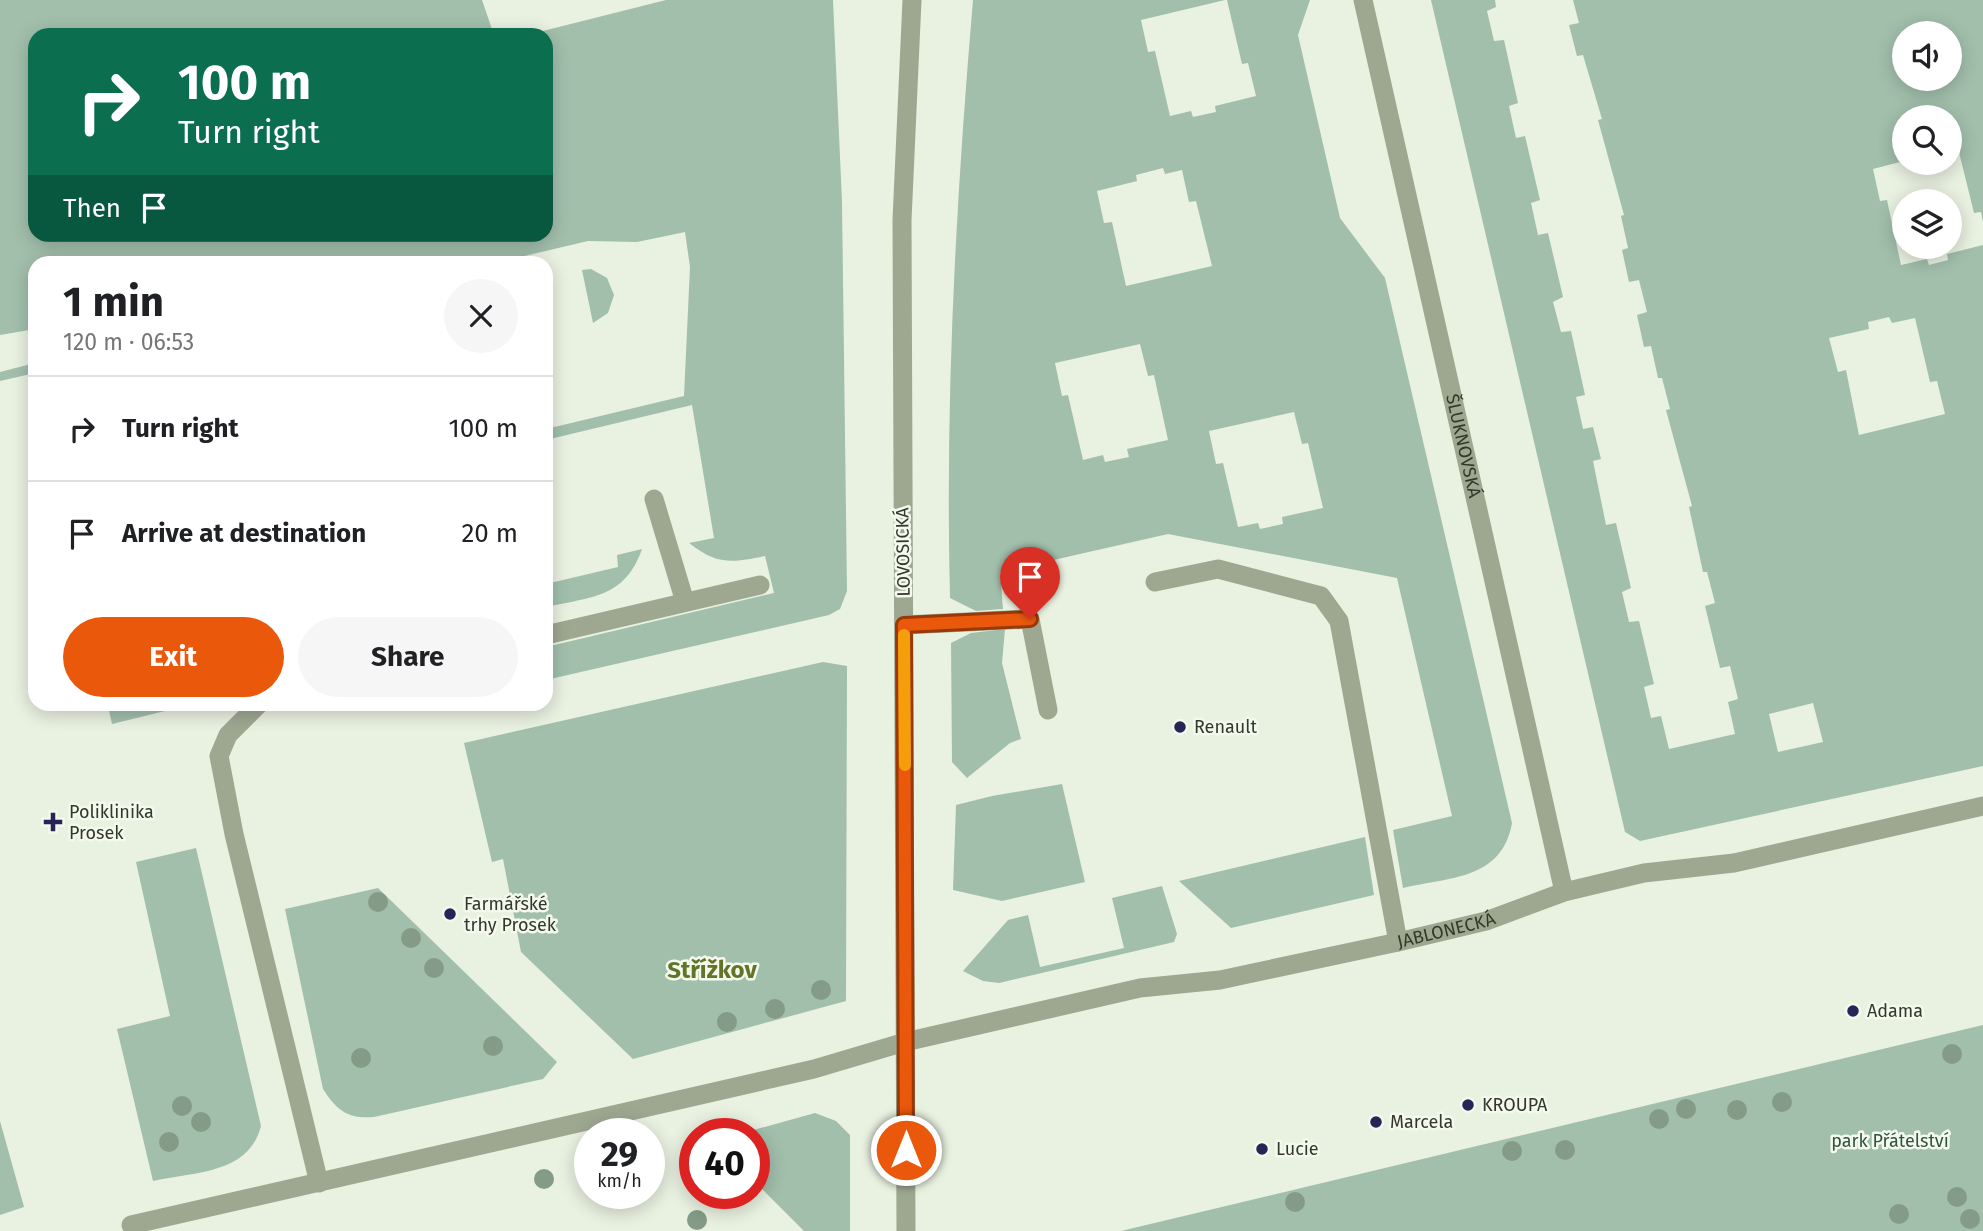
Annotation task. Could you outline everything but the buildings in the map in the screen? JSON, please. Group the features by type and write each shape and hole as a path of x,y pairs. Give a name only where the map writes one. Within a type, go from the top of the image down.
{"street":[{"name":"LOVOSICKÁ","path":"906,1231 902,220 912,0"},
{"name":"ŠLUKNOVSKÁ","path":"1363,0 1564,892"},
{"path":"654,499 685,602"},
{"path":"1155,582 1218,569 1321,596 1339,621 1398,942"},
{"path":"553,633 760,584"},
{"path":"904,625 1030,619 1048,709"},
{"path":"253,711 228,735 219,756 234,834 319,1183"},
{"name":"JABLONECKÁ","path":"131,1225 814,1069 905,1042 1140,988 1220,981 1398,942 1486,921 1564,892 1644,873 1734,863 1983,806"}],"green space":[{"path":"0,0 482,0 492,28 28,28 28,242 553,242 553,28 666,0 833,0 842,202 847,591 840,609 829,615 553,678 553,645 774,593 765,556 733,561 716,559 689,543 714,538 692,405 553,438 553,427 684,396 690,267 685,232 637,242 588,241 524,256 28,256 28,330 0,335"},
{"path":"973,0 1225,0 1141,20 1148,52 1155,51 1170,116 1191,111 1193,117 1216,112 1215,106 1256,96 1248,63 1242,64 1227,0 1310,0 1298,35 1340,218 1385,278 1512,823 1506,842 1497,856 1485,866 1455,878 1403,888 1393,830 1452,816 1397,578 1168,534 1000,572 1003,609 976,611 950,598 951,373","holes":["1163,168 1165,174 1182,170 1189,202 1196,201 1212,266 1126,286 1112,222 1104,223 1097,191 1137,181 1136,175","1140,344 1148,376 1154,375 1168,440 1127,449 1129,457 1105,462 1103,455 1083,460 1068,395 1062,396 1055,363","1294,412 1302,444 1308,443 1323,508 1282,517 1283,524 1260,529 1258,523 1238,527 1223,463 1216,464 1209,431"]},
{"path":"1431,0 1495,0 1496,7 1487,11 1494,41 1504,40 1518,103 1509,106 1516,138 1525,136 1540,200 1531,203 1538,235 1548,233 1563,297 1553,302 1561,332 1571,331 1585,395 1576,397 1583,429 1593,427 1601,459 1593,461 1606,525 1616,523 1631,588 1622,592 1629,622 1639,621 1654,684 1644,687 1651,718 1661,716 1669,749 1735,734 1728,702 1738,699 1730,666 1720,668 1705,606 1715,603 1707,572 1703,572 1689,507 1692,506 1666,410 1670,409 1662,378 1658,378 1651,346 1644,347 1637,315 1647,312 1639,280 1629,282 1622,250 1628,248 1621,216 1624,215 1598,120 1602,119 1583,55 1577,56 1569,25 1579,23 1573,0 1983,0 1983,222 1981,212 1974,213 1962,164 1962,105 1892,105 1892,164 1873,169 1880,201 1887,200 1892,223 1892,259 1900,259 1901,265 1927,259 1929,265 1948,259 1962,259 1962,250 1983,245 1983,766 1640,841 1625,832","holes":["1889,317 1892,323 1915,318 1930,382 1937,381 1945,414 1859,435 1846,370 1838,372 1829,338 1869,329 1868,322","1813,703 1823,742 1778,752 1769,714"]},
{"path":"591,269 607,278 614,295 608,313 593,323 582,270"},
{"path":"28,365 28,375 0,381 0,372"},
{"path":"642,549 635,565 616,586 592,597 553,605 553,582 618,567 617,555"},
{"path":"1005,629 1002,663 1021,739 1010,743 967,778 952,762 951,643 971,633"},
{"path":"823,662 847,666 846,1001 633,1059 521,952 503,859 492,862 464,743"},
{"path":"109,711 165,711 112,724"},
{"path":"1062,784 1085,882 1002,901 953,890 956,805"},
{"path":"1365,837 1374,895 1231,928 1179,881"},
{"path":"196,848 261,1126 255,1142 245,1154 233,1162 202,1172 153,1181 117,1029 170,1016 136,862"},
{"path":"1162,886 1177,934 1174,942 999,983 983,981 963,971 1008,920 1028,915 1040,967 1124,948 1112,898"},
{"path":"378,888 557,1062 543,1079 374,1117 350,1115 333,1103 323,1089 285,909"},
{"name":"park Přátelství","path":"1983,1025 1983,1231 1121,1231"},
{"path":"815,1113 836,1121 850,1135 850,1231 804,1231 770,1197 770,1125"},
{"path":"0,1121 24,1207 0,1215"}],"slow traffic":[{"path":"904,635 905,765"}],"place":[{"name":"Renault","path":"1180,727"},
{"name":"Poliklinika Prosek","path":"53,822"},
{"name":"Farmářské trhy Prosek","path":"450,914"},
{"name":"Adama","path":"1853,1011"},
{"name":"KROUPA","path":"1468,1105"},
{"name":"Marcela","path":"1376,1122"},
{"name":"Lucie","path":"1262,1149"}],"district":[{"name":"Střížkov","path":"712,970"}],"route":[{"path":"906,1150 904,625 1030,619"}]}
